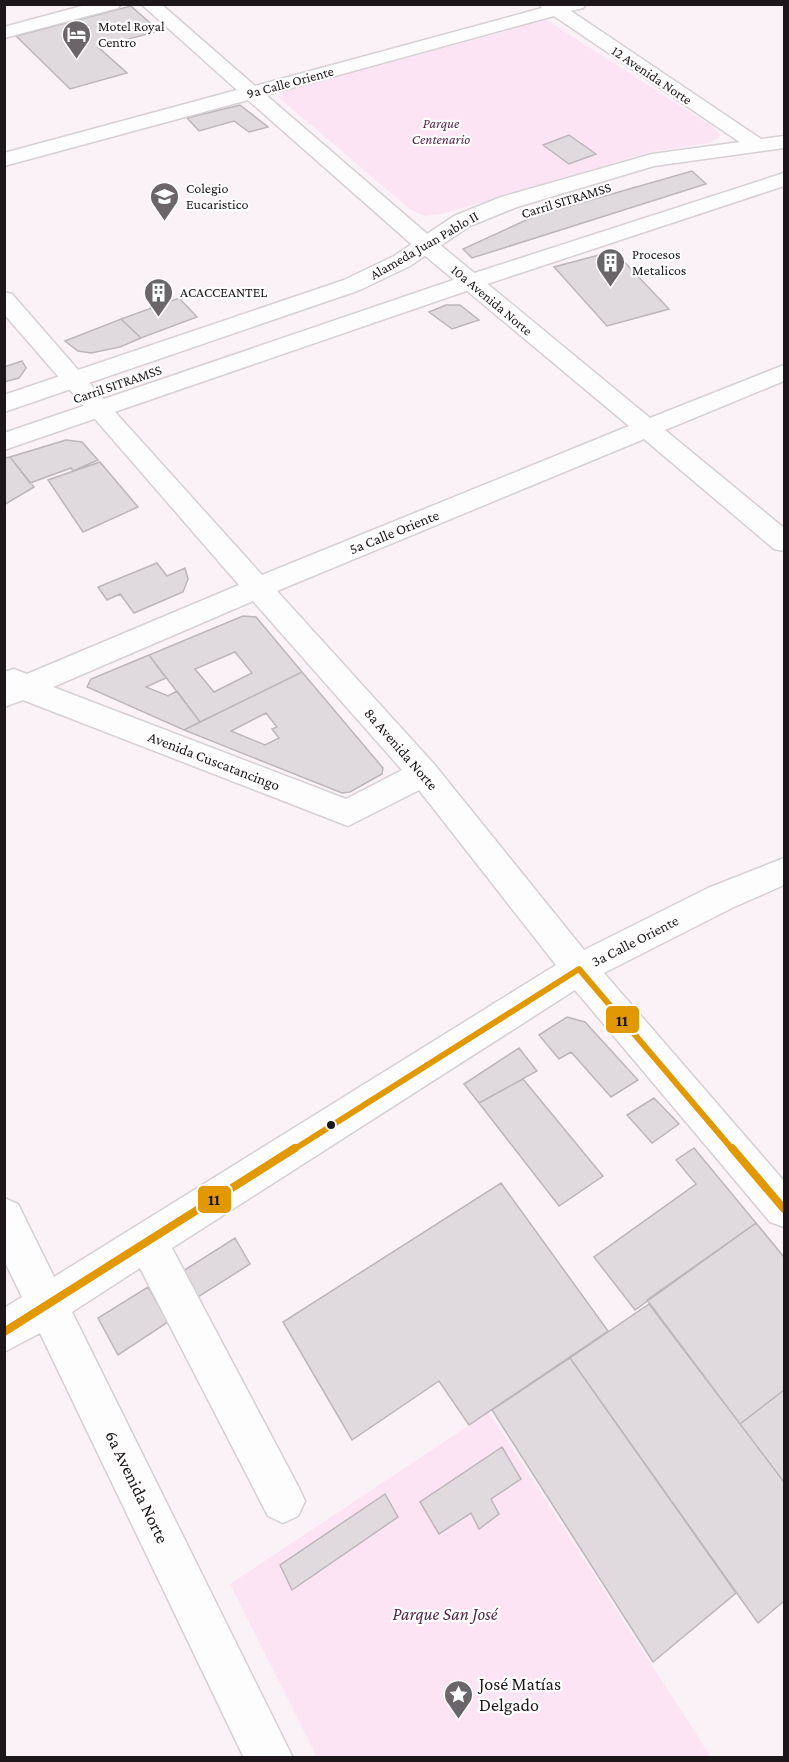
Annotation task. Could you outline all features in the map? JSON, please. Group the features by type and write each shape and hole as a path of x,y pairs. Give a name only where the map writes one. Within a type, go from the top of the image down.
{"street":[{"path":"4,33 112,4"},
{"name":"10a Avenida Norte","path":"150,4 464,277 784,542"},
{"name":"9a Calle Oriente","path":"4,159 251,93 552,7 577,4"},
{"name":"12 Avenida Norte","path":"552,7 757,145"},
{"name":"Alameda Juan Pablo II","path":"4,442 86,395 433,250 462,221 483,211 627,166 678,155 784,142"},
{"name":"Carril SITRAMSS","path":"366,299 433,250 525,211 675,168 784,156"},
{"name":"Carril SITRAMSS","path":"4,424 366,299 464,277 504,259 784,166"},
{"name":"Alameda Juan Pablo II","path":"4,404 86,395 784,179"},
{"name":"8a Avenida Norte","path":"4,299 86,395 423,773 579,969 784,1209"},
{"name":"5a Calle Oriente","path":"11,685 257,588 784,372"},
{"name":"Avenida Cuscatancingo","path":"11,685 348,813 423,773"},
{"name":"3a Calle Oriente","path":"4,1332 579,969 720,898 784,871"},
{"name":"6a Avenida Norte","path":"4,1217 269,1758"},
{"path":"148,1243 283,1502"}],"green space":[{"name":"Parque Centenario","path":"547,20 713,127 720,134 718,139 708,143 646,153 442,214 424,216 411,210 278,97 285,91"},
{"name":"Parque San José","path":"489,1412 711,1757 317,1757 230,1584"}],"building":[{"name":"Motel Royal Centro","path":"131,6 159,31 98,47 127,73 70,89 16,36"},
{"path":"240,105 268,127 249,132 234,121 199,131 187,118"},
{"path":"569,135 596,154 569,164 543,145"},
{"path":"692,171 706,184 472,258 463,249 535,216"},
{"name":"Procesos Metalicos","path":"614,251 669,309 607,326 554,267"},
{"name":"ACACCEANTEL","path":"179,298 197,317 141,338 121,319"},
{"path":"446,305 460,305 479,320 452,329 429,312"},
{"path":"121,319 141,338 120,347 91,353 78,351 65,341"},
{"path":"22,361 26,368 19,378 4,382 4,367"},
{"path":"66,440 82,442 98,460 73,471 71,468 30,483 10,457"},
{"path":"10,457 34,487 4,505 4,458"},
{"path":"100,462 138,507 83,532 48,480"},
{"path":"157,563 167,576 185,568 188,579 183,592 134,613 120,594 107,600 98,587"},
{"path":"243,616 256,617 302,672 200,722 149,655","holes":["235,652 252,673 214,692 195,669"]},
{"path":"149,655 166,678 146,687 168,696 177,691 200,722 184,730 87,687 91,679"},
{"path":"302,672 383,768 382,774 350,792 342,793 184,730","holes":["266,713 277,727 272,729 279,738 265,745 231,731"]},
{"path":"567,1017 585,1022 638,1080 611,1097 571,1052 559,1059 539,1035"},
{"path":"519,1048 537,1071 479,1103 464,1084"},
{"path":"523,1079 603,1176 559,1206 479,1103"},
{"path":"654,1098 679,1124 652,1143 627,1115"},
{"path":"694,1148 756,1223 635,1310 594,1257 696,1184 676,1160"},
{"path":"501,1183 608,1331 469,1425 439,1381 352,1440 283,1322"},
{"path":"756,1223 784,1257 784,1390 740,1424 647,1300"},
{"path":"235,1238 250,1264 198,1297 183,1271"},
{"path":"148,1287 168,1322 118,1355 98,1318"},
{"path":"649,1304 784,1482 784,1601 758,1623 570,1358"},
{"path":"570,1358 736,1593 653,1662 492,1410"},
{"path":"784,1390 784,1482 740,1424"},
{"path":"502,1447 521,1479 491,1499 499,1514 479,1529 471,1513 439,1534 420,1502"},
{"path":"385,1494 398,1517 292,1590 280,1565"}],"transit line":[{"name":"11","path":"4,1332 579,969 784,1209"}],"place":[{"name":"Motel Royal Centro","path":"77,60"},
{"name":"Colegio Eucaristico","path":"165,222"},
{"name":"Procesos Metalicos","path":"611,288"},
{"name":"ACACCEANTEL","path":"159,318"},
{"name":"José Matías Delgado","path":"458,1720"}]}
